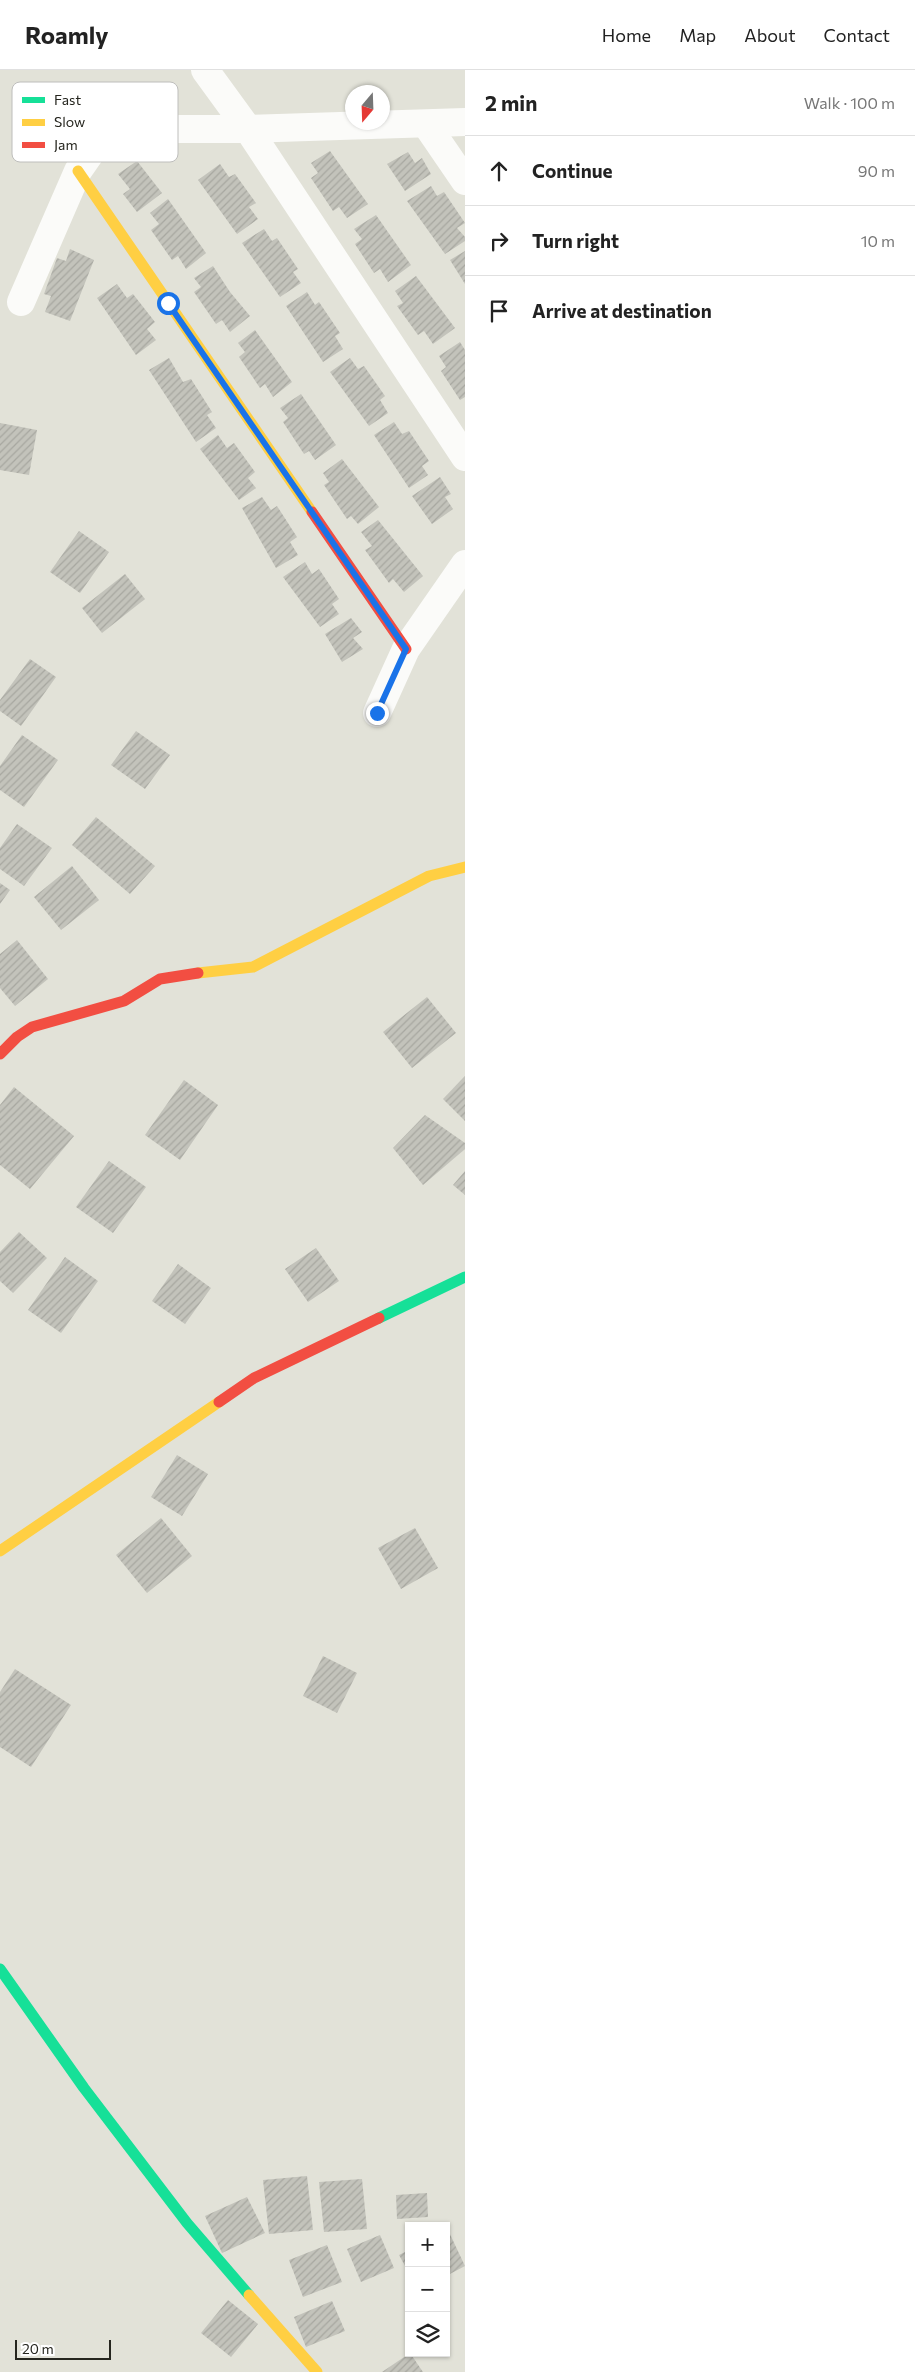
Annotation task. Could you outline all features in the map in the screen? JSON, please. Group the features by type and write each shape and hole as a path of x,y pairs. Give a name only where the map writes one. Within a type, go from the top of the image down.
{"street":[{"path":"205,70 248,129 465,457"},
{"path":"178,129 248,129 465,122"},
{"path":"426,124 465,181"},
{"path":"21,302 78,171 84,162"},
{"path":"78,171 406,649"},
{"path":"377,713 406,649 465,564"},
{"path":"0,1054 17,1037 32,1027 124,1001 160,979 175,975 253,967 428,876 465,867"},
{"path":"0,1551 254,1378 465,1277"},
{"path":"0,1969 84,2088 187,2223 317,2372"}],"building":[{"path":"330,151 368,204 347,218 339,207 333,211 311,178 318,173 311,163"},
{"path":"408,152 415,163 422,158 431,174 405,191 387,164"},
{"path":"138,162 162,193 137,212 123,194 130,189 118,174"},
{"path":"220,164 229,177 235,174 256,203 249,207 258,219 237,234 198,180"},
{"path":"431,186 437,196 444,192 465,223 457,228 465,237 465,241 445,254 407,201"},
{"path":"168,199 206,253 186,269 178,256 172,260 151,230 159,224 150,213"},
{"path":"376,215 411,265 388,282 380,269 374,273 355,244 362,239 354,229"},
{"path":"264,229 272,241 277,238 298,269 293,272 301,283 280,297 242,243"},
{"path":"70,249 94,260 70,321 45,312 51,296 44,294 57,258 66,261"},
{"path":"465,251 465,284 450,260"},
{"path":"213,266 230,292 250,316 230,332 222,320 216,324 194,292 201,287 194,278"},
{"path":"416,276 455,328 433,344 424,331 418,335 397,306 403,303 395,291"},
{"path":"117,284 127,298 133,294 155,322 147,329 156,340 136,355 97,298"},
{"path":"307,292 315,305 319,302 340,333 335,336 343,349 323,362 286,306"},
{"path":"255,330 292,382 273,397 265,384 260,388 239,357 245,352 238,343"},
{"path":"460,342 465,350 465,397 460,400 441,371 446,367 439,356"},
{"path":"169,358 183,382 191,379 212,412 207,415 216,428 196,442 149,370"},
{"path":"350,358 358,369 364,366 385,396 380,400 388,413 369,426 330,372"},
{"path":"301,394 336,445 315,460 309,451 304,454 283,422 288,418 280,408"},
{"path":"394,422 402,434 409,431 429,461 422,466 428,475 409,488 374,435"},
{"path":"0,423 37,430 29,475 0,470"},
{"path":"218,435 227,448 234,443 255,472 248,478 256,488 239,500 200,449"},
{"path":"342,459 379,507 358,524 351,516 347,519 324,485 329,482 323,473"},
{"path":"440,477 451,494 445,497 453,509 432,524 412,496"},
{"path":"262,497 271,510 277,506 297,537 290,542 298,555 276,568 242,508"},
{"path":"378,520 423,576 404,592 393,579 389,583 365,550 372,546 361,532"},
{"path":"79,531 109,552 80,593 50,572"},
{"path":"305,562 312,574 319,569 339,599 332,604 339,614 320,627 283,577"},
{"path":"125,574 145,599 102,633 82,608"},
{"path":"351,618 362,632 353,638 363,649 342,662 325,634"},
{"path":"30,659 56,677 21,726 0,711 0,700"},
{"path":"136,731 170,755 145,789 111,765"},
{"path":"22,735 58,760 24,807 0,790 0,766"},
{"path":"96,817 155,866 130,894 72,845"},
{"path":"17,824 52,848 24,886 0,869 0,848"},
{"path":"72,866 99,900 61,930 34,897"},
{"path":"0,883 10,890 0,904"},
{"path":"17,940 48,979 15,1006 0,988 0,954"},
{"path":"427,997 456,1033 412,1068 383,1032"},
{"path":"465,1076 465,1121 443,1099"},
{"path":"184,1080 218,1105 180,1160 145,1135"},
{"path":"14,1087 74,1136 30,1189 0,1165 0,1105"},
{"path":"425,1115 465,1143 465,1149 423,1185 393,1148"},
{"path":"109,1161 146,1187 113,1233 76,1207"},
{"path":"465,1171 465,1195 453,1185"},
{"path":"19,1232 47,1258 13,1293 0,1281 0,1252"},
{"path":"316,1248 339,1281 308,1302 285,1269"},
{"path":"65,1257 98,1281 61,1333 28,1310"},
{"path":"178,1264 211,1288 185,1324 152,1301"},
{"path":"177,1455 208,1474 182,1516 151,1497"},
{"path":"161,1518 192,1556 147,1593 116,1555"},
{"path":"415,1528 438,1568 401,1589 378,1548"},
{"path":"323,1656 357,1673 337,1713 303,1696"},
{"path":"15,1669 71,1705 31,1767 0,1747 0,1692"},
{"path":"307,2176 313,2230 269,2234 263,2180"},
{"path":"362,2179 367,2229 324,2232 319,2182"},
{"path":"427,2193 428,2217 397,2219 396,2195"},
{"path":"247,2197 265,2233 222,2253 205,2216"},
{"path":"450,2234 465,2266 450,2274"},
{"path":"380,2235 394,2268 361,2282 347,2249"},
{"path":"327,2245 342,2282 303,2297 289,2260"},
{"path":"405,2252 405,2266 399,2255"},
{"path":"228,2300 258,2324 231,2357 201,2333"},
{"path":"332,2301 345,2331 306,2347 294,2317"},
{"path":"405,2356 413,2357 423,2372 382,2372"}],"traffic: fast":[{"path":"379,1318 465,1277"},
{"path":"0,1969 84,2088 187,2223 249,2295"}],"traffic: slow":[{"path":"78,171 312,512"},
{"path":"198,973 253,967 429,876 465,867"},
{"path":"0,1551 219,1402"},
{"path":"249,2295 317,2372"}],"traffic: jam":[{"path":"312,512 406,649"},
{"path":"0,1054 17,1037 32,1027 124,1001 160,979 198,973"},
{"path":"219,1402 254,1378 379,1318"}],"route":[{"path":"168,303 406,649 377,713"}]}
